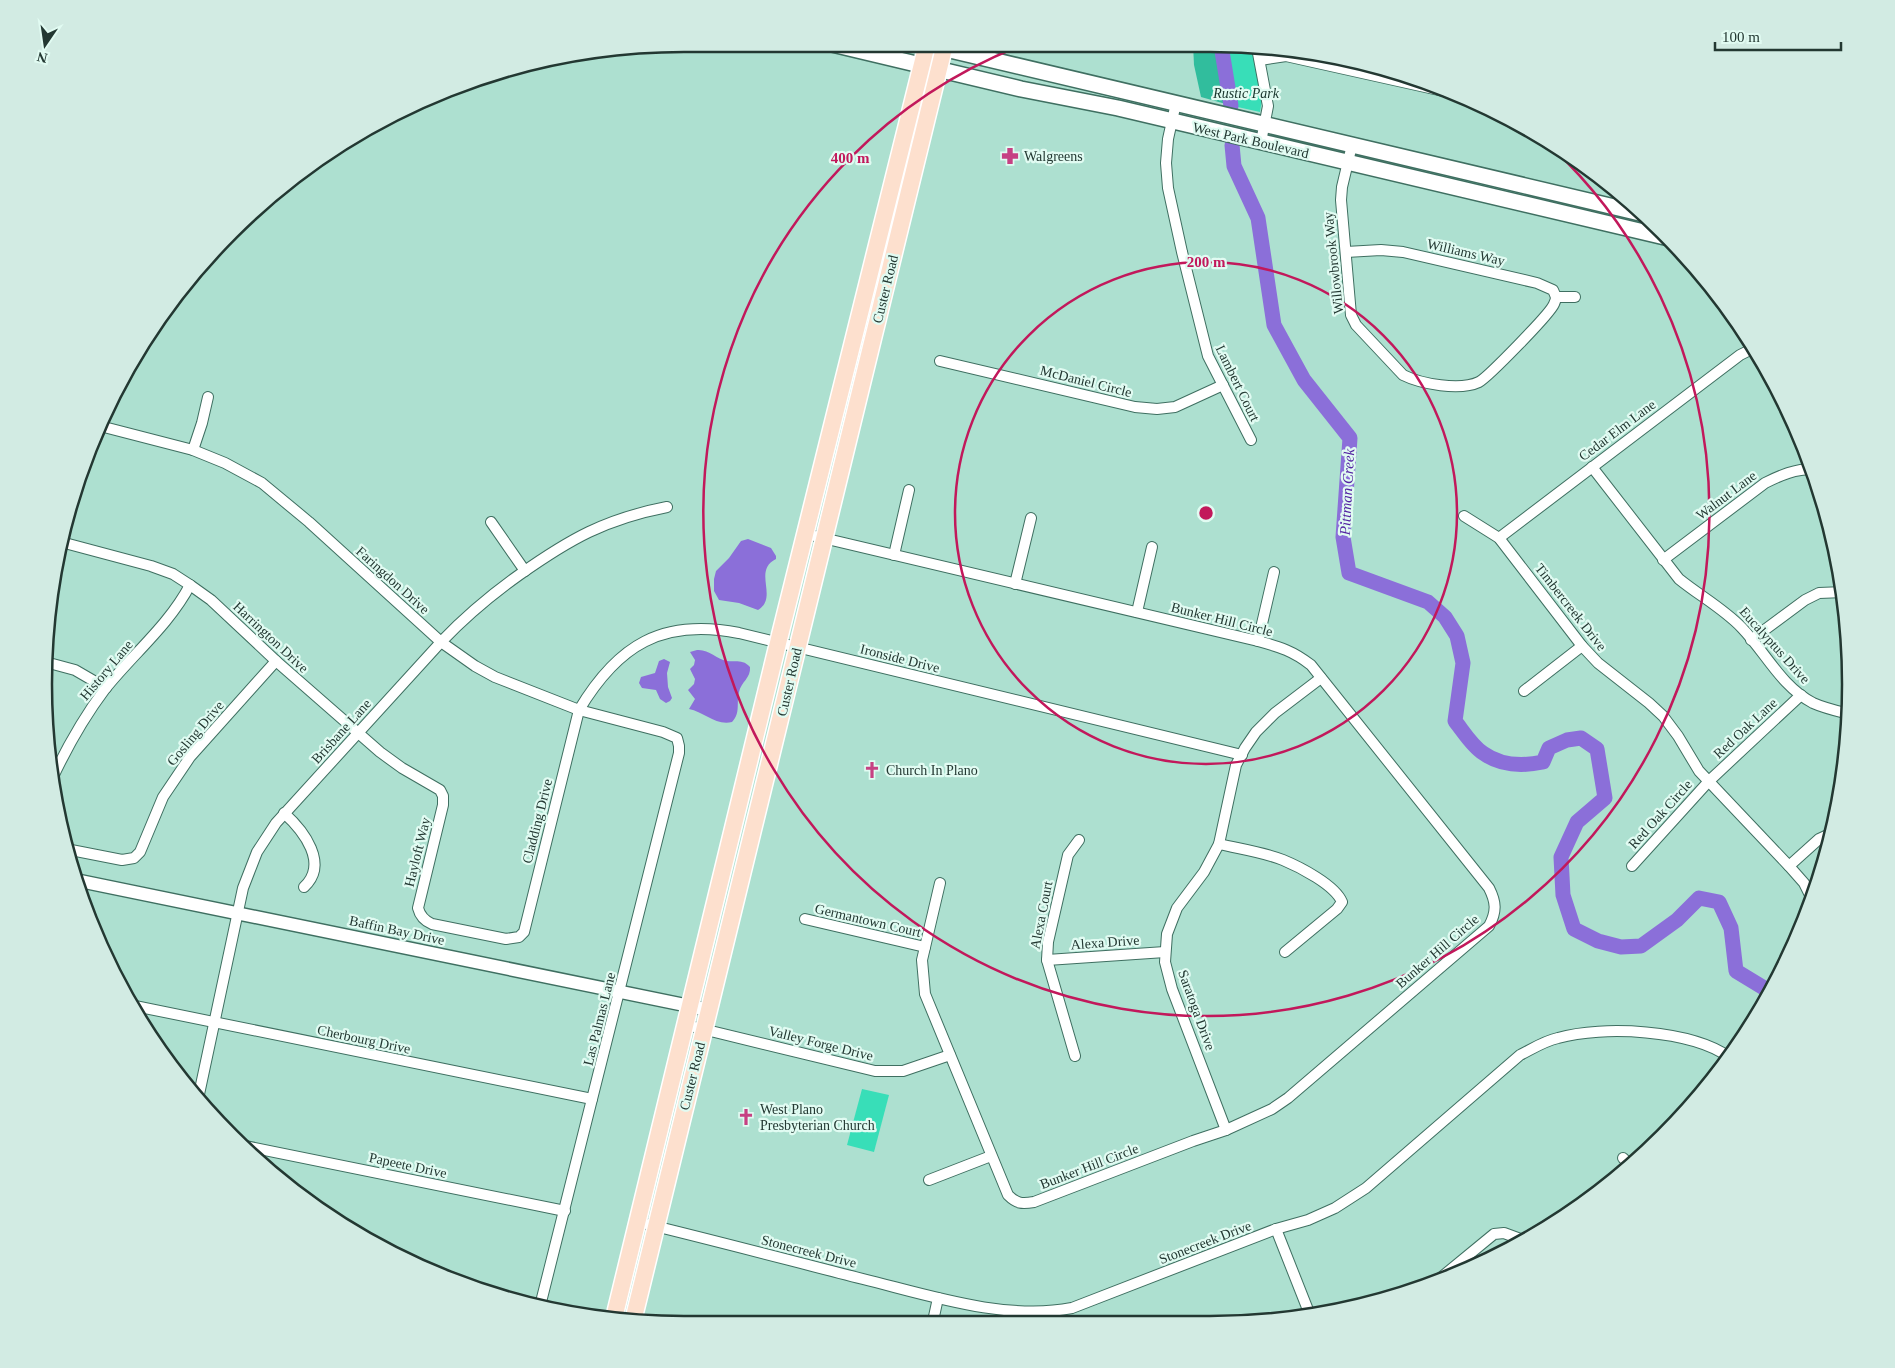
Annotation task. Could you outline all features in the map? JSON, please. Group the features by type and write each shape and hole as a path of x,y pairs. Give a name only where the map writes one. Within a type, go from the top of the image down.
{"main road":[{"name":"West Park Boulevard","path":"866,52 1021,89 1172,121 1656,235"},
{"name":"Custer Road","path":"616,1311 778,643 924,52"},
{"name":"Custer Road","path":"635,1313 944,52"},
{"name":"West Park Boulevard","path":"969,52 1087,82 1628,210"},
{"path":"1082,101 1087,82"}],"street":[{"path":"1259,55 1267,97 1265,124 1261,142"},
{"path":"1260,60 1281,57"},
{"name":"Lambert Court","path":"1176,103 1166,163 1168,188 1208,356 1251,440"},
{"name":"Willowbrook Way","path":"1352,145 1341,200 1351,315 1356,325 1403,375 1413,380 1451,386 1478,382 1490,374 1540,322 1555,304 1556,297"},
{"name":"Williams Way","path":"1346,252 1380,250 1403,252 1537,283 1553,290 1556,297"},
{"path":"1556,297 1575,297"},
{"name":"Cedar Elm Lane","path":"1499,538 1740,354 1747,351"},
{"name":"McDaniel Circle","path":"940,361 1135,407 1157,409 1175,407 1223,385"},
{"path":"193,450 208,397"},
{"name":"Faringdon Drive","path":"107,428 193,450 249,475 286,501 441,642 460,657 495,677 579,710 663,732 676,738"},
{"name":"Eucalyptus Drive","path":"1592,467 1679,579 1725,612 1751,640 1788,686 1814,704 1841,712"},
{"name":"Walnut Lane","path":"1663,560 1765,483 1783,474 1804,469"},
{"path":"894,555 909,490"},
{"name":"Brisbane Lane","path":"200,1089 242,888 257,852 276,823 468,614 557,548 581,535 636,513 666,507"},
{"name":"Timbercreek Drive","path":"1464,516 1499,538 1582,646 1598,663 1663,716 1678,736 1694,765 1789,866 1808,890"},
{"path":"1015,584 1031,518"},
{"path":"491,522 525,571"},
{"name":"Bunker Hill Circle","path":"806,534 1258,641 1284,648 1298,655 1311,665 1489,888 1495,900 1496,908 1489,926 1288,1098 1272,1108 1226,1130 1034,1202 1016,1203 1008,1195 991,1156 925,994 922,960 940,883"},
{"name":"Harrington Drive","path":"69,544 152,566 173,574 190,585 230,617 276,661 358,733 402,768 432,784 442,793"},
{"path":"1137,612 1152,547"},
{"path":"1258,641 1274,572"},
{"name":"History Lane","path":"58,767 77,731 106,688 173,614 190,585"},
{"path":"1751,640 1805,600 1819,593 1835,591"},
{"name":"Ironside Drive","path":"579,710 597,681 624,654 640,644 664,634 686,629 719,629 1242,755"},
{"path":"1524,691 1582,646"},
{"name":"Gosling Drive","path":"75,851 122,860 134,858 140,852 163,797 181,769 276,661"},
{"path":"53,664 75,670 106,688"},
{"name":"Saratoga Drive","path":"1226,1130 1172,989 1165,962 1167,934 1177,908 1204,872 1219,844 1236,765 1244,748 1256,732 1275,713 1321,678"},
{"name":"Red Oak Lane","path":"1709,781 1800,695"},
{"name":"Cladding Drive","path":"422,917 432,924 506,939 519,938 524,932 579,710"},
{"name":"Las Palmas Lane","path":"542,1299 678,753 679,746 676,738"},
{"name":"Red Oak Circle","path":"1632,866 1709,781"},
{"name":"Hayloft Way","path":"422,917 418,908 443,804 442,793"},
{"path":"284,814 304,834 311,849 314,872 310,881 304,887"},
{"path":"1789,866 1823,837"},
{"name":"Alexa Court","path":"1075,1056 1047,960 1048,942 1068,855 1079,840"},
{"path":"1219,844 1284,860 1321,880 1340,897 1342,902 1337,909 1285,952"},
{"name":"Baffin Bay Drive","path":"84,882 709,1010"},
{"name":"Germantown Court","path":"805,919 925,947"},
{"name":"Alexa Drive","path":"1047,960 1165,952"},
{"name":"Cherbourg Drive","path":"142,1008 592,1099"},
{"name":"Valley Forge Drive","path":"686,1025 875,1071 908,1070 950,1055"},
{"name":"Stonecreek Drive","path":"638,1222 938,1298 1008,1311 1034,1313 1072,1308 1336,1208 1366,1188 1520,1055 1558,1037 1601,1032 1636,1032 1700,1042 1723,1053"},
{"name":"Papeete Drive","path":"256,1148 565,1211"},
{"path":"929,1180 991,1156"},
{"path":"1276,1230 1307,1308"},
{"path":"1455,1266 1494,1234 1504,1233 1515,1237"},
{"path":"933,1316 938,1298"}],"green space":[{"path":"1193,52 1228,53 1233,106 1201,97 1194,65"},
{"name":"Rustic Park","path":"1228,53 1253,54 1262,100 1260,112 1233,106"},
{"path":"862,1089 889,1095 874,1152 847,1145"}],"shaded area":[{"path":"748,539 771,548 776,556 776,559 769,564 766,570 766,598 764,605 758,610 739,603 719,600 714,591 716,571 729,558 741,541"},
{"path":"697,650 705,651 727,661 742,662 750,667 749,674 740,689 737,711 732,722 721,722 689,709 695,699 688,690 694,684 695,679 690,669 694,665 695,660 690,652"},
{"path":"664,659 670,662 667,673 668,687 672,698 666,703 660,699 656,690 642,688 639,683 641,677 655,673 659,661"}],"waterway":[{"name":"Pittman Creek","path":"1222,53 1231,106"},
{"name":"Pittman Creek","path":"1232,145 1234,166 1258,218 1274,325 1304,380 1350,438 1343,537 1349,573 1428,602 1445,617 1457,636 1463,663 1455,721 1471,742 1483,753 1505,763 1528,764 1543,762 1549,748 1567,740 1581,738 1597,749 1605,798 1577,822 1561,857 1563,895 1574,929 1598,941 1621,947 1641,946 1677,920 1699,898 1719,902 1731,928 1736,971 1764,988"}],"place":[{"name":"Walgreens","path":"1010,156"},
{"name":"Church In Plano","path":"872,770"},
{"name":"West Plano Presbyterian Church","path":"746,1117"}]}
